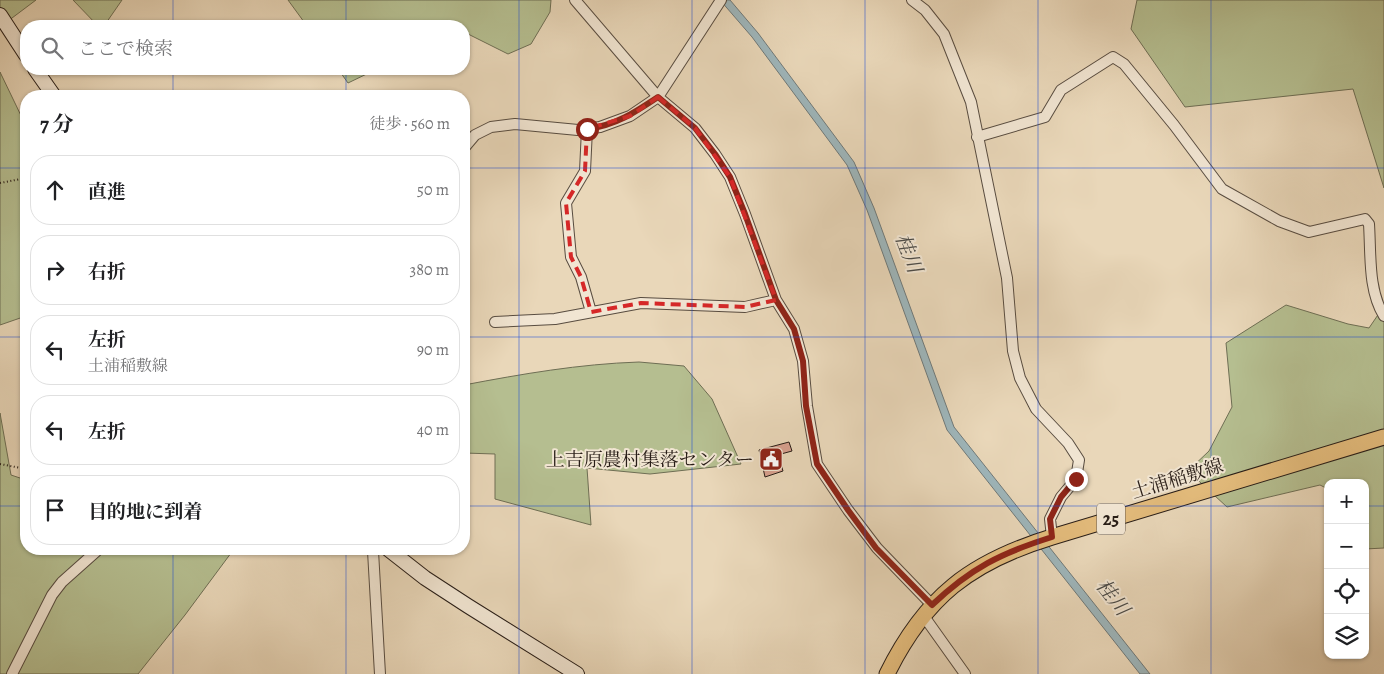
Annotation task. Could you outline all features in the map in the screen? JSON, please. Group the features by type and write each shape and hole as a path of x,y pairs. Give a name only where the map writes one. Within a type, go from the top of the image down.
{"main road":[{"name":"土浦稲敷線","path":"887,674 901,647 928,610 967,575 1006,553 1052,537 1384,437"}],"street":[{"path":"575,0 658,97 695,128 730,177 776,300 794,329 803,361 806,406 817,464 876,548 928,610 965,674"},
{"path":"912,0 925,10 944,34 971,102 1007,278 1014,351 1020,378 1036,409 1068,443 1078,460 1076,479 1061,497 1050,519 1052,537"},
{"path":"470,140 474,135 491,127 515,124 578,130 600,127 630,116 658,97 719,3"},
{"path":"0,15 20,46"},
{"path":"977,138 1045,117 1061,90 1113,57 1124,64 1174,125 1222,189 1279,221 1310,232 1365,219 1369,224 1374,292 1377,305 1384,316"},
{"path":"39,75 50,90"},
{"path":"587,129 584,171 566,202 571,257 581,277 591,312"},
{"path":"495,322 555,319 640,303 745,307 776,300"},
{"path":"12,674 52,595 62,582 91,555"},
{"path":"373,555 380,674"},
{"path":"396,555 425,578 577,674"}],"path":[{"path":"0,183 20,179"},
{"path":"0,464 20,468"}],"highlighted area":[{"path":"658,97 695,128 730,177 776,300 745,307 641,303 591,312 581,277 571,257 566,203 585,171 587,129 630,116"}],"green space":[{"path":"0,0 36,0 0,27"},
{"path":"73,0 122,0 108,20 92,20"},
{"path":"288,0 551,0 550,12 531,44 508,54 470,35 470,20 303,20"},
{"path":"1137,0 1384,0 1384,188 1353,89 1185,107 1131,29"},
{"path":"0,72 20,114 20,318 0,325"},
{"path":"342,75 365,75 348,83"},
{"path":"1286,305 1348,324 1369,328 1384,306 1384,548 1369,549 1369,479 1324,479 1324,487 1320,485 1227,507 1188,471 1209,451 1232,407 1226,343"},
{"path":"639,362 684,366 712,399 741,464 650,474 587,468 591,525 495,499 495,454 470,453 470,384 529,373"},
{"path":"0,413 11,475 20,478 20,555 230,555 138,674 0,674"}],"water":[{"path":"720,0 730,0 758,33 854,162 874,208 954,427 1150,674 1140,674 947,430 867,210 847,165 752,37"}],"building":[{"name":"上吉原農村集落センター","path":"789,442 792,451 781,454 780,461 783,471 765,477 759,450"}],"place":[{"name":"上吉原農村集落センター","path":"771,459"}],"route":[{"path":"587,129 600,127 630,116 658,97 695,128 715,154 730,177 776,300 794,329 803,361 806,406 817,464 876,548 932,605 967,575 984,564 1006,553 1052,537 1050,519 1061,497 1076,479"}],"water label":[{"name":"桂川","path":"909,253"},
{"name":"桂川","path":"1113,597"}]}
